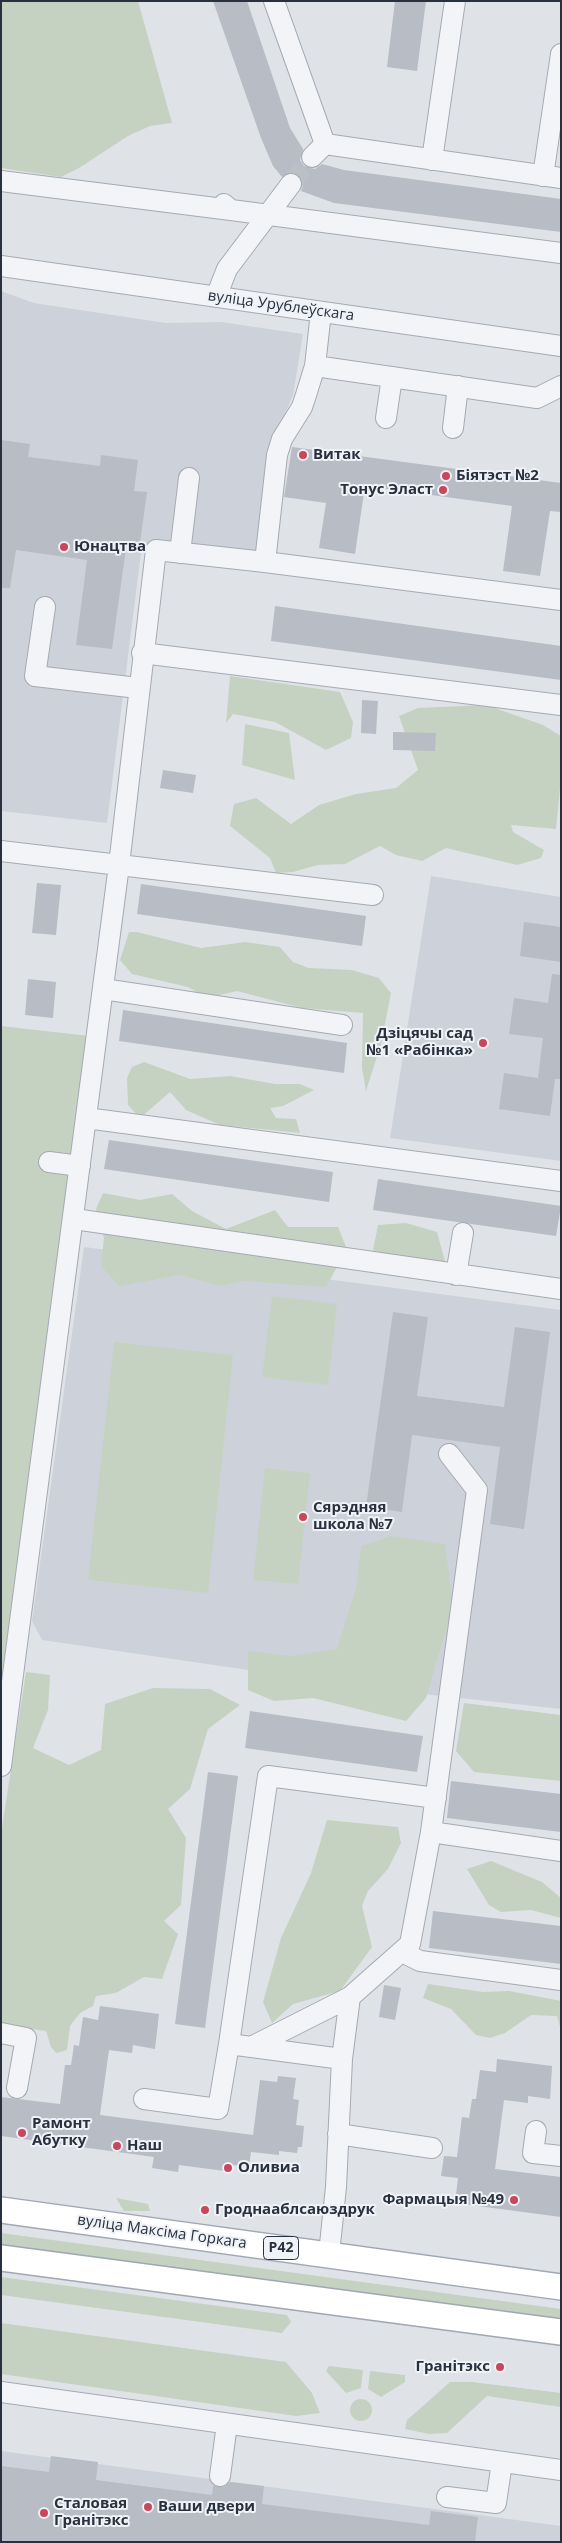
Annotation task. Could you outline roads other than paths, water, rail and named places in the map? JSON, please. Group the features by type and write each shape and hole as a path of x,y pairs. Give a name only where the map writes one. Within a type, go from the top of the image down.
{"main road":[{"name":"вуліца Максіма Горкага","path":"1,2210 561,2287"},
{"path":"1,2258 561,2332"}],"street":[{"path":"274,1 318,151 432,160 552,177 561,54"},
{"path":"432,160 455,1"},
{"path":"1,181 227,207 266,215 561,253"},
{"path":"216,297 228,269 290,184"},
{"name":"вуліца Урублеўскага","path":"1,266 561,346"},
{"path":"265,562 277,455 282,440 302,407 314,366 321,312"},
{"path":"314,366 537,398 561,386"},
{"path":"386,418 392,377"},
{"path":"453,428 458,386"},
{"path":"180,552 189,478"},
{"path":"1,1766 119,866 142,652 156,550 561,600"},
{"path":"45,607 35,676 138,688"},
{"path":"142,652 561,705"},
{"path":"1,851 372,895"},
{"path":"103,989 342,1025"},
{"path":"86,1118 561,1181"},
{"path":"49,1162 80,1166"},
{"path":"74,1219 561,1289"},
{"path":"456,1275 463,1233"},
{"path":"252,2046 350,1997 410,1944 431,1832 477,1490 449,1454"},
{"path":"144,2099 218,2109 268,1776 436,1798"},
{"path":"431,1832 561,1851"},
{"path":"402,1952 420,1961 561,1980"},
{"path":"329,2254 335,2196 342,2059 350,1997"},
{"path":"1,2033 26,2038 18,2088"},
{"path":"229,2044 342,2059"},
{"path":"536,2131 533,2153 561,2156"},
{"path":"338,2134 432,2148"},
{"path":"1,2392 561,2470"},
{"path":"220,2476 226,2424"},
{"path":"447,2497 496,2504 502,2462"}],"tunnel":[{"path":"291,184 312,157"}],"place":[{"name":"Витак","path":"303,455"},
{"name":"Біятэст №2","path":"446,476"},
{"name":"Тонус Эласт","path":"443,490"},
{"name":"Юнацтва","path":"64,547"},
{"name":"Дзіцячы сад №1 «Рабінка»","path":"483,1043"},
{"name":"Сярэдняя школа №7","path":"303,1517"},
{"name":"Рамонт Абутку","path":"22,2133"},
{"name":"Наш","path":"117,2146"},
{"name":"Оливиа","path":"228,2168"},
{"name":"Фармацыя №49","path":"514,2200"},
{"name":"Гроднааблсаюздрук","path":"205,2210"},
{"name":"Гранітэкс","path":"500,2367"},
{"name":"Ваши двери","path":"148,2507"},
{"name":"Сталовая Гранітэкс","path":"44,2513"}]}
